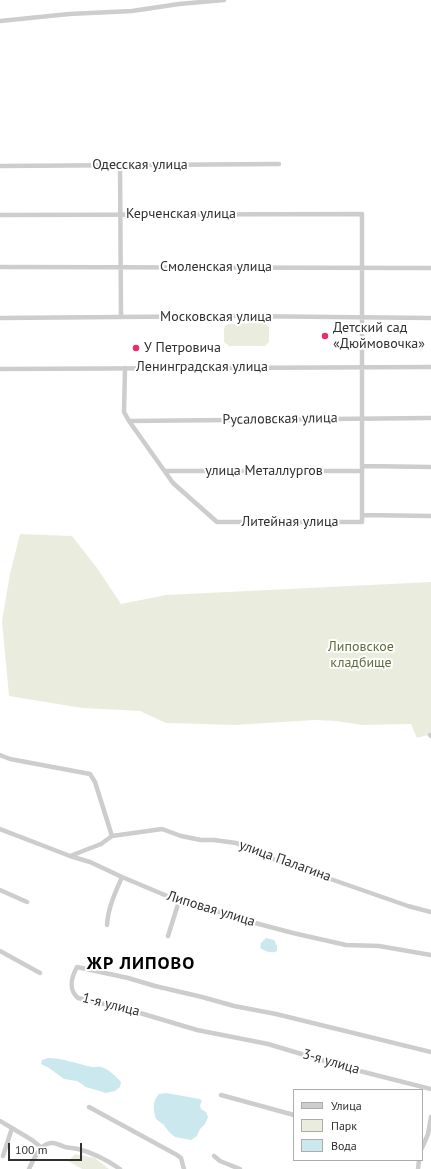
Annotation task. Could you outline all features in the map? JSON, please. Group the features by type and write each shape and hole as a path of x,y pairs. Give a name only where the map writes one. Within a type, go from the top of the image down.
{"street":[{"path":"0,21 69,14 132,11 179,4 224,0"},
{"name":"Одесская улица","path":"0,166 279,164"},
{"path":"120,165 119,214 121,317"},
{"name":"Керченская улица","path":"0,215 362,214 362,267"},
{"name":"Смоленская улица","path":"0,267 431,268"},
{"path":"362,267 362,515 431,516"},
{"name":"Московская улица","path":"0,318 236,316 431,318"},
{"name":"Ленинградская улица","path":"0,369 431,367"},
{"path":"125,368 124,412 128,421 165,471"},
{"name":"Русаловская улица","path":"128,421 431,418"},
{"name":"улица Металлургов","path":"165,471 431,467"},
{"name":"Литейная улица","path":"165,471 172,483 217,522 362,522 362,515"},
{"path":"0,755 10,759 90,774 95,782 112,836"},
{"name":"Липовая улица","path":"0,829 70,856 90,862 179,901 270,927 308,936 346,944 379,946 431,955"},
{"name":"улица Палагина","path":"70,856 101,844 112,836 162,829 181,836 201,840 236,843 251,848 274,859 408,906 431,912"},
{"path":"107,925 113,896 122,877"},
{"path":"0,890 27,902"},
{"path":"168,936 179,901"},
{"path":"0,951 40,973"},
{"name":"1-я улица","path":"232,1036 197,1030 130,1010 78,998 72,990 71,980 77,967 128,978 154,986 431,1052"},
{"name":"3-я улица","path":"232,1036 289,1049 348,1068 431,1089"},
{"path":"221,1096 293,1115"},
{"path":"89,1107 177,1155 183,1163 184,1169"},
{"path":"423,1146 428,1134 431,1117"},
{"path":"0,1121 32,1140 42,1148"},
{"path":"3,1156 12,1128"},
{"path":"29,1169 42,1148 53,1142 101,1157 120,1169"},
{"path":"214,1156 220,1161 240,1169"}],"green space":[{"path":"264,323 269,327 269,342 265,346 229,346 224,342 224,328 228,324"},
{"name":"Липовское кладбище","path":"20,534 72,536 97,568 121,604 166,595 431,582 431,734 417,738 411,724 362,725 336,721 314,720 235,725 166,723 140,711 82,708 9,696 2,621 10,574"},
{"path":"75,1154 95,1158 109,1169 82,1169 68,1161"}],"water":[{"path":"266,938 274,940 277,946 277,951 268,952 260,948 261,943"},
{"path":"48,1058 65,1060 92,1067 102,1067 111,1072 120,1080 120,1087 115,1091 106,1093 86,1087 77,1081 64,1079 41,1064 42,1060"},
{"path":"166,1093 200,1099 202,1101 200,1105 201,1109 206,1112 208,1117 197,1136 191,1140 175,1137 156,1119 154,1109 155,1100 159,1094"}],"place":[{"name":"Детский сад «Дюймовочка»","path":"325,336"},
{"name":"У Петровича","path":"136,348"}],"district":[{"name":"ЖР ЛИПОВО","path":"141,964"}]}
